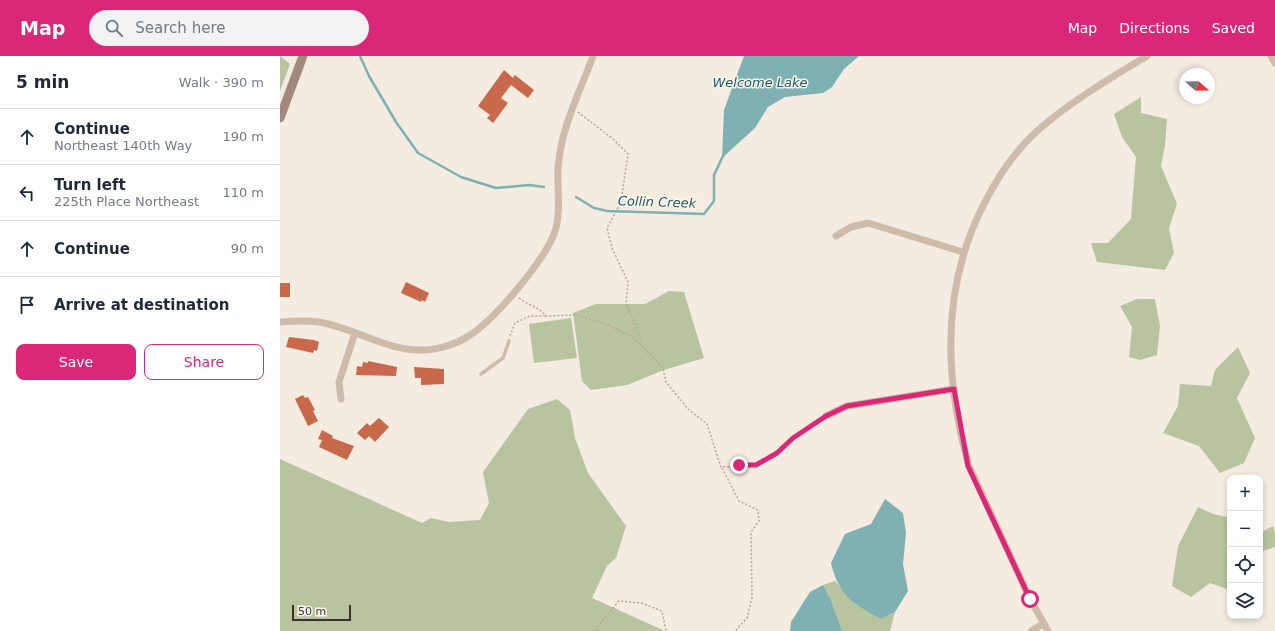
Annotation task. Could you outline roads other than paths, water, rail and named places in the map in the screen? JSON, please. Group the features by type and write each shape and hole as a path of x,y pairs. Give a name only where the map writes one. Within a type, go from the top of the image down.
{"street":[{"path":"280,118 303,56"},
{"path":"280,322 320,322 405,349 428,350 447,346 466,338 495,313 513,293 538,262 554,234 560,196 558,160 565,131 593,56"},
{"path":"1048,631 1043,624 968,466 954,389 950,356 951,317 956,278 963,252 977,217 991,189 1009,164 1036,132 1074,102 1147,56"},
{"path":"1271,56 1275,63"},
{"path":"836,236 851,227 868,223 963,252"},
{"path":"341,399 338,382 355,333"},
{"path":"826,416 847,406 954,389"},
{"path":"1031,631 1043,624"}],"lane":[{"path":"482,374 503,358 509,341"}],"water":[{"name":"Welcome Lake","path":"744,56 859,56 844,69 832,87 823,93 785,97 768,107 755,128 722,158 724,110"},
{"path":"885,499 903,513 906,533 903,564 908,591 895,612 881,619 862,609 848,598 838,584 831,563 845,534 871,524"},
{"path":"823,585 831,600 842,631 790,631 791,622 810,592"}],"waterway":[{"name":"Collin Creek","path":"360,56 369,76 396,122 418,153 461,177 496,188 529,185 544,187"},
{"name":"Collin Creek","path":"576,197 594,208 607,211 704,214 714,201 714,175 723,156"}]}
